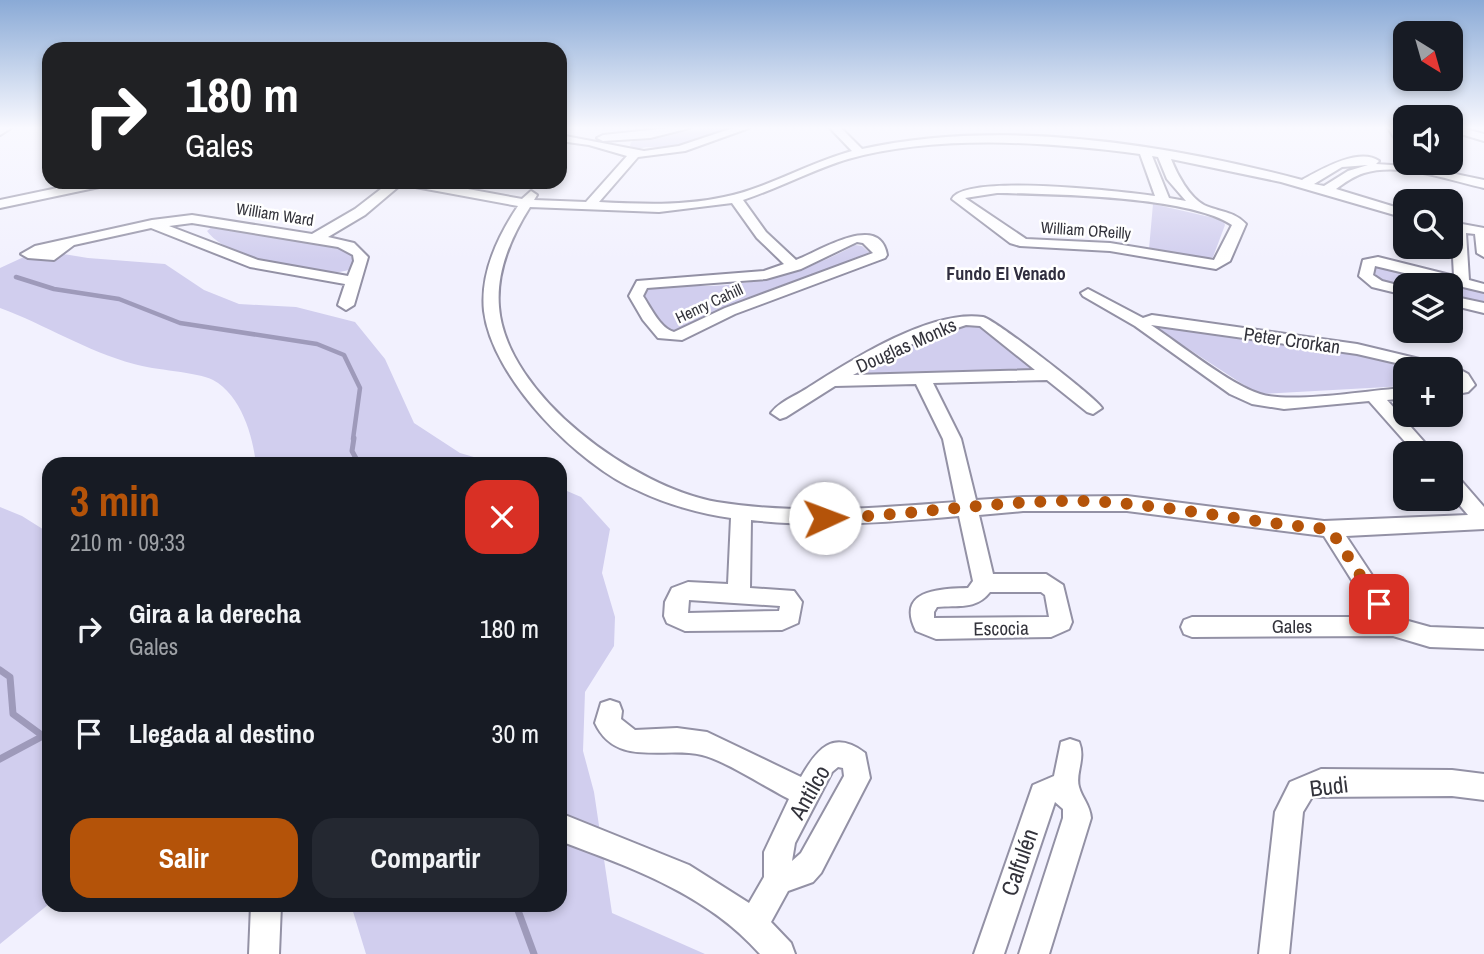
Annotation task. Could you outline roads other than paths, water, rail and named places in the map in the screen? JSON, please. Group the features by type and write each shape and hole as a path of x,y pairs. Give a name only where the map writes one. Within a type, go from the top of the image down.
{"street":[{"path":"590,205 614,173"},
{"path":"487,189 561,206 673,208 736,198 800,173"},
{"path":"1153,173 1164,202"},
{"path":"1171,173 1199,208"},
{"path":"1260,173 1328,188 1393,210"},
{"path":"1306,183 1324,173"},
{"path":"1328,188 1354,173"},
{"path":"1409,173 1484,184"},
{"path":"1455,175 1459,179"},
{"path":"0,198 46,189"},
{"path":"0,204 53,189"},
{"path":"314,239 360,212 389,189"},
{"path":"459,189 528,199"},
{"name":"William O´Reilly","path":"1029,189 1087,192 1164,202 1226,214 1238,221 1221,264 1110,247 1019,242 958,199 962,194 977,190 1029,189"},
{"path":"736,198 749,222 761,236 796,266"},
{"path":"528,199 498,253 490,288 495,330 515,373 560,426 609,467 660,492 741,515 838,518 1044,502 1114,502 1330,529 1385,528 1484,520"},
{"name":"William Ward","path":"69,242 152,224 200,220 341,243 360,253 362,261 346,305"},
{"path":"152,224 255,264 353,281"},
{"path":"1463,228 1483,232 1484,253"},
{"name":"Henry Cahill","path":"855,238 867,239 879,248 880,255 869,261 809,280 730,311 676,337 664,335 648,317 636,296 642,284 655,281 731,279 765,275 796,266 855,238"},
{"path":"1393,287 1371,281 1366,276 1368,263 1378,261 1424,273"},
{"path":"1463,283 1484,288"},
{"name":"Peter Crorkan","path":"1088,293 1142,323 1143,327 1236,390 1258,400 1276,403 1393,394"},
{"path":"1463,304 1484,308"},
{"name":"Douglas Monks","path":"780,412 892,347 969,318 984,322 1093,408"},
{"name":"Peter Crorkan","path":"1142,323 1152,320 1357,349 1393,357"},
{"name":"Douglas Monks","path":"830,381 1051,375"},
{"name":"Douglas Monks","path":"922,379 952,439 967,508"},
{"path":"1374,396 1414,441"},
{"path":"1463,496 1484,520"},
{"path":"967,508 984,583"},
{"path":"739,594 741,515"},
{"path":"1330,529 1393,626"},
{"name":"Escocia","path":"984,583 1046,583 1055,591 1061,622 1051,627 936,629 924,624 923,607 927,601 934,597 974,596 984,583"},
{"name":"Gales","path":"1192,626 1393,626 1430,637 1484,639"},
{"path":"610,711 608,723 620,736 635,742 677,740 707,744 807,794"},
{"name":"Calfulén","path":"1065,792 1070,751"},
{"name":"Antilco","path":"753,925 778,880 778,852 807,794 828,757 843,754 856,762 857,778 853,790 811,863 803,872 778,880"},
{"name":"Budi","path":"1274,954 1289,812 1300,788 1321,782 1452,783 1484,787"},
{"name":"Calfulén","path":"989,954 1042,794 1056,788 1065,792 1075,804 1077,818 1034,954"},
{"path":"567,830 671,869 718,896 753,925 780,954"},
{"path":"264,954 266,912"}],"waterway":[{"path":"16,277 54,289 119,299 180,323 317,344 344,355 360,388 353,439"},
{"path":"354,438 352,451 355,457"},
{"path":"0,670 10,677 13,714 42,735"},
{"path":"0,759 42,737"},
{"path":"519,912 534,954"}],"district":[{"name":"Fundo El Venado","path":"1006,273"}]}
